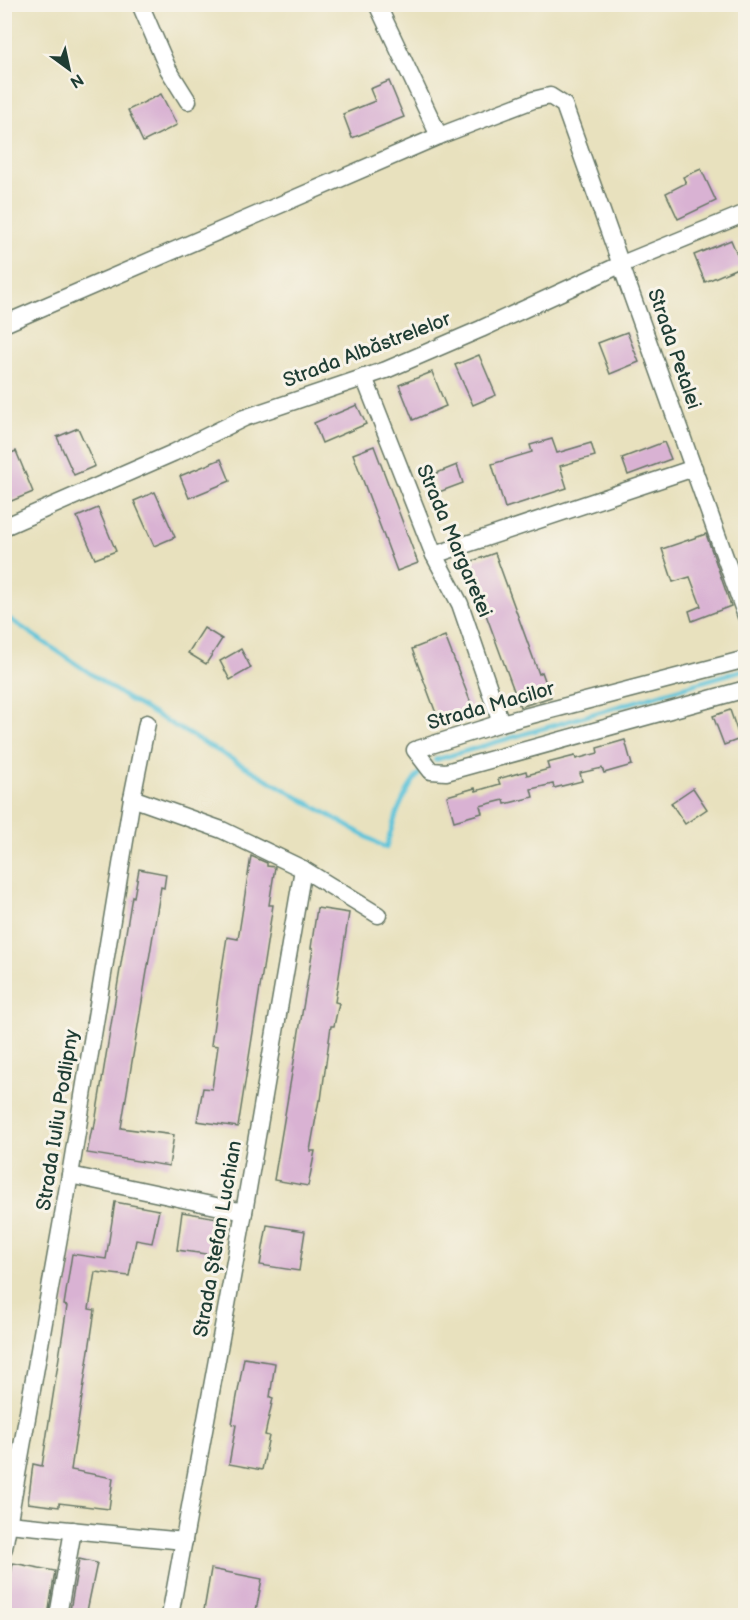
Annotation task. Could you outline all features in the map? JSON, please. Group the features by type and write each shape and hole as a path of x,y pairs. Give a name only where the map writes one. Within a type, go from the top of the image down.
{"street":[{"path":"140,4 168,69 188,101"},
{"path":"4,324 440,136 377,4"},
{"name":"Strada Petalei","path":"440,136 533,100 550,96 564,105 746,616"},
{"name":"Strada Albăstrelelor","path":"4,527 173,453 244,418 364,377 482,329 622,264 746,213"},
{"name":"Strada Margaretei","path":"364,377 434,555 460,604 501,723"},
{"path":"434,555 694,468"},
{"name":"Strada Macilor","path":"746,659 501,723 415,750 431,771 446,772 746,689"},
{"name":"Strada Iuliu Podlipny","path":"4,1548 29,1416 132,798 147,723"},
{"path":"132,798 222,830 303,870 378,915"},
{"name":"Strada Ștefan Luchian","path":"170,1616 244,1212 303,870"},
{"path":"70,1175 244,1212"},
{"path":"8,1524 184,1541"},
{"path":"58,1616 73,1530"}],"building":[{"path":"389,81 404,117 352,138 343,114 375,101 370,89"},
{"path":"161,94 177,125 143,142 128,110"},
{"path":"701,169 716,201 678,219 666,193 686,183 683,177"},
{"path":"731,240 742,266 705,282 694,255"},
{"path":"627,332 639,362 610,374 598,343"},
{"path":"479,355 496,395 473,405 455,365"},
{"path":"432,372 446,406 413,420 399,385"},
{"path":"357,405 366,424 322,443 314,423"},
{"path":"78,428 95,466 74,475 57,437"},
{"path":"552,439 557,453 591,443 595,456 560,466 567,488 505,508 492,464 532,452 530,445"},
{"path":"664,442 671,459 628,475 622,458"},
{"path":"374,446 418,563 397,571 353,454"},
{"path":"16,451 33,492 9,502 4,493 4,456"},
{"path":"221,459 230,481 189,498 180,476"},
{"path":"457,465 463,483 439,492 432,475"},
{"path":"155,492 175,537 154,546 134,501"},
{"path":"98,508 116,551 95,559 77,517"},
{"path":"706,534 731,606 692,621 689,611 701,606 690,577 673,582 662,549"},
{"path":"495,553 539,674 542,672 551,697 520,707 467,563"},
{"path":"204,628 222,639 206,664 188,653"},
{"path":"445,636 474,711 440,724 412,649"},
{"path":"241,649 251,668 230,680 220,661"},
{"path":"730,710 740,739 724,745 713,716"},
{"path":"625,740 632,765 604,773 602,768 580,773 582,781 554,788 553,784 531,789 533,797 505,804 504,800 480,806 482,813 454,821 447,796 500,784 498,779 526,771 527,775 549,769 547,763 598,753 597,748"},
{"path":"693,788 707,809 685,824 671,803"},
{"path":"251,856 267,863 267,866 275,867 269,905 273,905 238,1127 197,1121 203,1088 212,1089 218,1046 211,1045 227,937 238,939"},
{"path":"139,869 166,874 164,888 161,887 121,1128 174,1135 169,1166 87,1153 92,1128 94,1129 132,896 134,897"},
{"path":"317,908 349,913 335,1002 339,1003 334,1026 331,1026 321,1100 319,1100 310,1151 315,1151 308,1186 274,1180 313,948 311,948"},
{"path":"115,1202 159,1210 152,1243 136,1240 129,1276 95,1272 89,1309 95,1310 71,1470 113,1478 109,1509 59,1503 59,1507 28,1503 33,1464 42,1466 67,1306 64,1305 72,1254 106,1259"},
{"path":"182,1212 218,1218 213,1255 177,1250"},
{"path":"267,1225 305,1231 299,1271 260,1265"},
{"path":"244,1358 275,1363 270,1397 273,1398 265,1435 269,1436 262,1470 229,1464 236,1425 232,1424"},
{"path":"79,1559 97,1563 86,1616 69,1616"},
{"path":"13,1563 55,1571 48,1616 4,1613 4,1590 8,1591"},
{"path":"211,1569 262,1579 255,1616 203,1616"}],"waterway":[{"path":"4,615 128,699 386,848 399,807 421,771"},
{"path":"435,760 746,669"}]}
